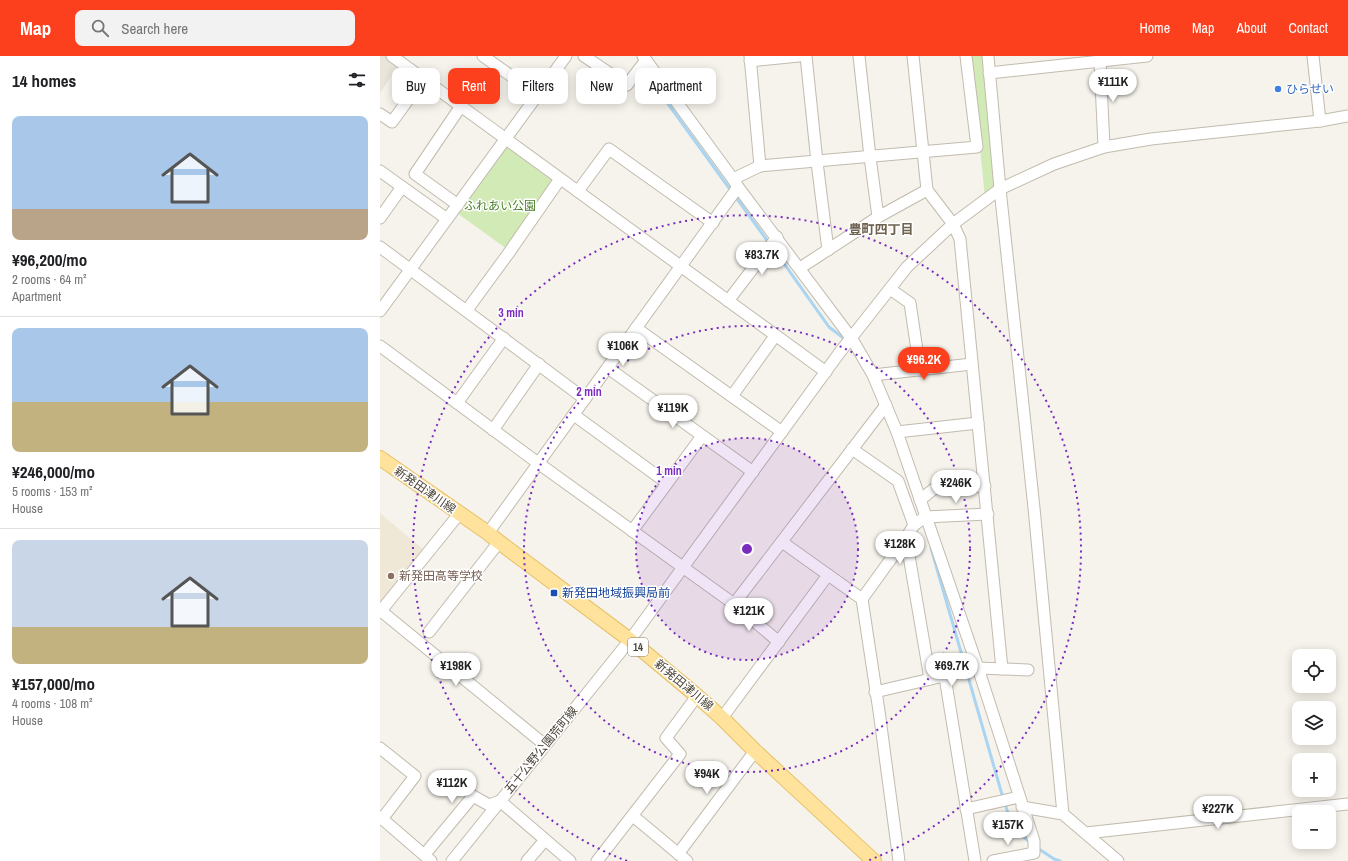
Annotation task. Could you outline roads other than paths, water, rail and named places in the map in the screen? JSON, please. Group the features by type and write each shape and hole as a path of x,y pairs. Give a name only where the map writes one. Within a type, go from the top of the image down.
{"main road":[{"name":"新発田津川線","path":"380,458 494,538 630,640 722,718 755,751 874,861"}],"street":[{"path":"392,56 409,68"},
{"path":"483,56 508,74"},
{"path":"557,68 566,56"},
{"path":"584,56 627,85 644,58 852,339 873,375 896,432 978,668 1034,846 1034,853 993,861"},
{"path":"760,166 750,58 799,56"},
{"path":"806,56 828,250"},
{"path":"859,56 878,217"},
{"path":"913,56 927,190 953,224 960,239 1002,669"},
{"path":"429,632 494,538 538,464 713,223 736,183 760,166 977,147 966,56"},
{"path":"988,56 1063,814"},
{"path":"989,73 1147,56"},
{"path":"1313,56 1320,121"},
{"path":"1100,61 1104,147"},
{"path":"440,91 826,372"},
{"path":"380,114 392,122 405,104"},
{"path":"380,311 531,104"},
{"path":"458,205 415,174 461,106"},
{"name":"五十公野公園荒町線","path":"452,861 630,640 826,372 907,267 953,224 1000,189 1054,164 1104,147 1151,139 1320,121 1348,116"},
{"path":"578,192 609,149 713,223"},
{"path":"380,171 447,219"},
{"path":"466,310 560,178"},
{"path":"380,218 402,186"},
{"path":"800,268 878,217 927,190"},
{"path":"728,301 777,238"},
{"path":"380,247 585,399"},
{"path":"890,289 910,303 920,370"},
{"path":"636,328 782,432"},
{"path":"732,396 775,336"},
{"path":"457,403 504,338"},
{"path":"380,346 538,464 734,604 779,642"},
{"path":"493,430 538,364"},
{"path":"873,375 972,364"},
{"path":"608,368 753,472"},
{"path":"734,604 886,405"},
{"path":"574,415 667,483"},
{"path":"896,432 978,423"},
{"path":"632,531 702,436"},
{"path":"852,449 898,481 914,525"},
{"path":"920,500 935,488 985,486"},
{"path":"459,514 381,612 545,745"},
{"path":"899,861 862,599 914,525 925,517 988,514"},
{"path":"906,538 930,680"},
{"path":"782,542 862,599"},
{"path":"722,718 828,575"},
{"path":"875,692 945,677 978,668 1028,670"},
{"path":"945,677 975,861"},
{"path":"597,861 680,754 666,738 697,696"},
{"path":"380,748 415,776 381,818 428,858 473,796 488,805 500,801 570,861"},
{"path":"678,854 755,751"},
{"path":"966,810 1020,802 1063,814 1118,861"},
{"path":"1086,833 1348,804"},
{"path":"633,816 687,861"},
{"path":"527,861 545,840"}],"waterway":[{"path":"644,67 666,101 732,192"},
{"path":"735,196 769,243"},
{"path":"773,248 829,327 846,340"},
{"path":"931,548 1003,798"},
{"path":"1005,803 1012,828 1030,842"},
{"path":"1036,847 1054,859 1060,861"}],"place":[{"name":"ひらせい","path":"1278,89"},
{"name":"新発田高等学校","path":"391,576"},
{"name":"新発田地域振興局前","path":"554,593"}],"district":[{"name":"豊町四丁目","path":"881,229"}],"park label":[{"name":"ふれあい公園","path":"500,206"}]}
